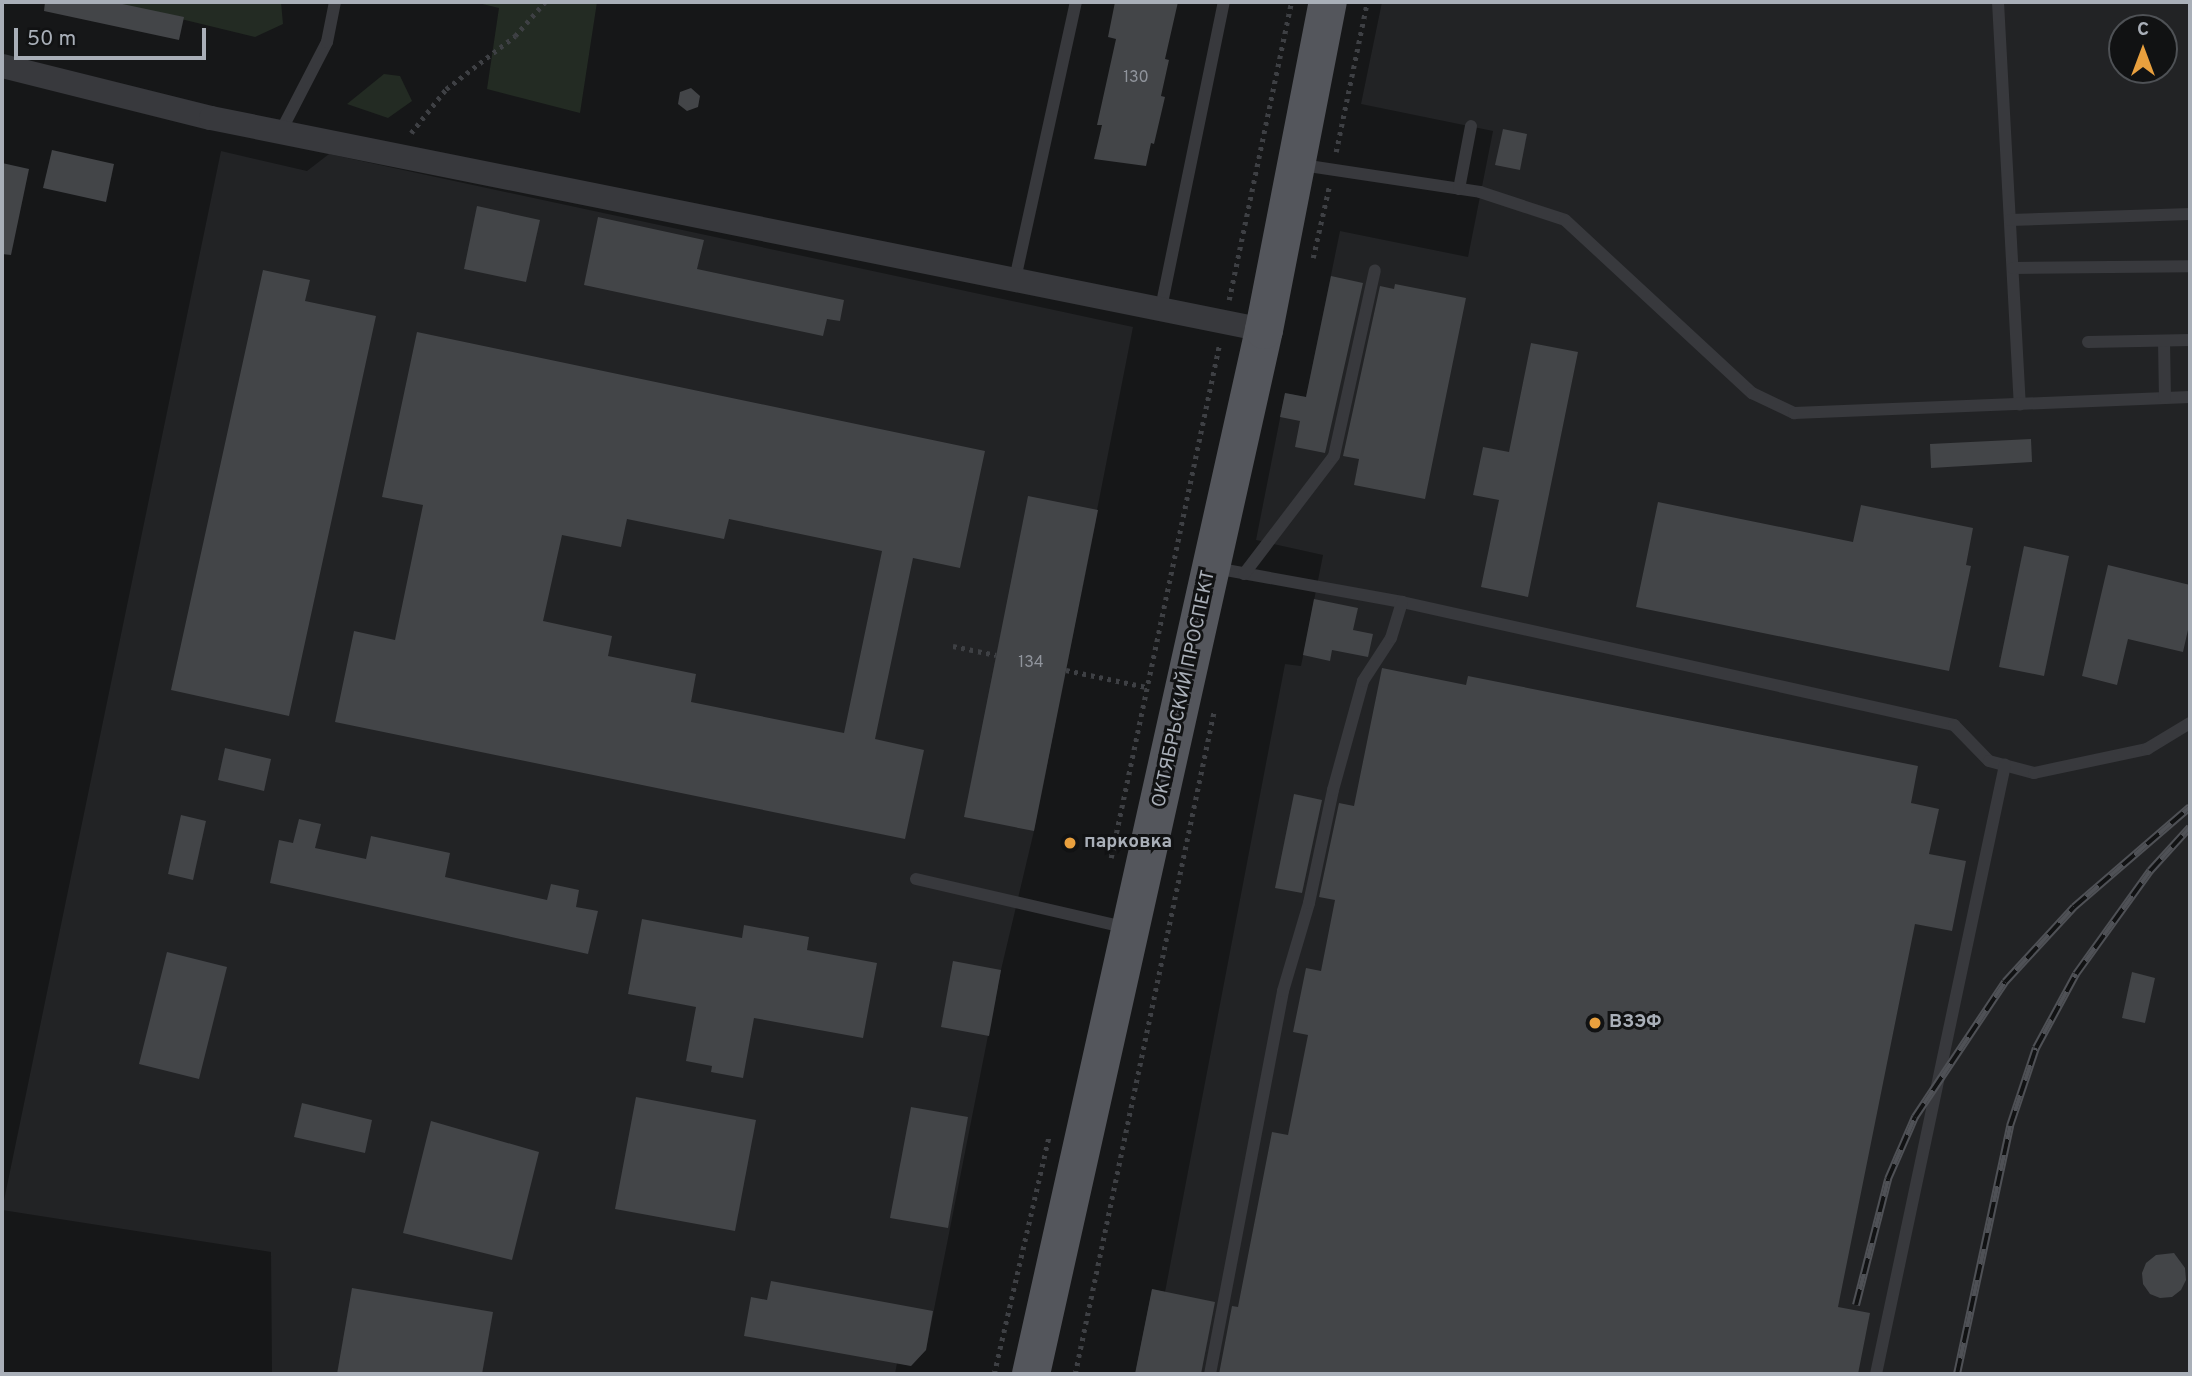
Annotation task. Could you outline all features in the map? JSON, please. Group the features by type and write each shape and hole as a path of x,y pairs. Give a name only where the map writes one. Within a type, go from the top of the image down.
{"main road":[{"name":"ОКТЯБРЬСКИЙ ПРОСПЕКТ","path":"1031,1374 1131,929 1228,571 1264,330 1328,2"}],"street":[{"path":"2,66 211,118 396,153 1264,330"}],"lane":[{"path":"281,131 327,42 335,2"},
{"path":"1015,279 1076,2"},
{"path":"1161,308 1224,2"},
{"path":"1998,2 2020,404"},
{"path":"1459,189 1471,126"},
{"path":"1295,163 1480,192 1565,220 1752,393 1794,413 2190,397"},
{"path":"2010,220 2190,214"},
{"path":"2013,268 2190,265"},
{"path":"1228,571 1334,456 1374,270"},
{"path":"2088,342 2190,340"},
{"path":"2164,341 2165,398"},
{"path":"1228,571 1402,602 1954,725 1989,761 2034,773 2147,749 2190,723"},
{"path":"1210,1374 1283,991 1309,903 1333,790 1363,681 1391,638 1402,602"},
{"path":"1876,1374 2005,765"},
{"path":"916,879 1131,929"}],"path":[{"path":"396,153 446,89 515,36 545,2"},
{"path":"1108,869 1291,2"},
{"path":"1312,264 1367,2"},
{"path":"953,646 996,655"},
{"path":"1066,670 1146,687"},
{"path":"1075,1374 1217,698"},
{"path":"994,1374 1049,1135"}],"shaded area":[{"path":"111,2 281,2 283,24 255,37"},
{"path":"474,2 597,2 580,113 487,89 499,8"},
{"path":"1382,2 2190,2 2190,1374 1135,1374 1152,1289 1165,1292 1285,664 1301,666 1323,555 1256,540 1285,393 1306,397 1340,231 1468,257 1493,131 1361,104"},
{"path":"384,74 400,76 412,101 388,118 347,104"},
{"path":"221,151 307,171 329,154 1133,327 1034,831 1001,970 926,1350 911,1366 897,1363 895,1374 272,1374 271,1252 2,1210"}],"building":[{"path":"45,2 113,2 184,17 179,40 44,11"},
{"path":"1115,2 1178,2 1165,59 1169,60 1161,96 1165,97 1146,166 1094,159 1102,125 1097,125 1116,39 1108,37"},
{"path":"691,88 700,96 698,107 687,111 678,104 680,92"},
{"path":"1503,129 1527,134 1520,170 1495,165"},
{"path":"52,150 114,164 106,202 43,188"},
{"path":"2,163 29,169 11,255 2,254"},
{"path":"477,206 540,220 526,282 464,269"},
{"path":"598,217 704,240 697,269 844,300 840,321 827,319 823,336 584,285"},
{"path":"263,270 310,280 305,301 376,316 289,716 171,690"},
{"path":"1331,276 1363,283 1325,453 1295,447 1300,421 1280,417 1285,393 1306,397"},
{"path":"1395,284 1466,298 1425,499 1354,485 1359,459 1343,456 1380,286 1394,289"},
{"path":"417,332 985,451 960,568 913,558 875,739 924,750 905,839 335,722 354,631 395,640 423,505 382,497","holes":["627,519 724,539 729,519 882,551 844,733 691,702 696,674 608,656 612,636 543,621 562,535 621,547"]},
{"path":"1531,343 1578,352 1528,597 1481,587 1499,500 1473,495 1483,447 1509,452"},
{"path":"2031,439 2032,462 1931,468 1930,444"},
{"path":"1028,496 1098,510 1034,831 964,817"},
{"path":"1658,502 1853,542 1861,505 1973,528 1966,565 1971,566 1949,671 1636,607"},
{"path":"2024,546 2069,556 2044,676 1999,667"},
{"path":"2108,565 2190,585 2190,621 2183,652 2128,639 2117,685 2082,676"},
{"path":"1314,599 1358,608 1353,630 1373,634 1368,657 1332,650 1330,661 1303,655"},
{"name":"ВЗЭФ","path":"1382,668 1466,685 1468,676 1918,766 1911,803 1939,809 1929,854 1966,861 1952,931 1915,924 1838,1307 1870,1313 1858,1374 1219,1374 1232,1306 1238,1307 1272,1132 1288,1135 1308,1035 1293,1032 1306,968 1321,971 1335,900 1319,897 1339,803 1354,806"},
{"path":"225,748 271,759 264,791 218,780"},
{"path":"1294,794 1322,800 1302,893 1275,888"},
{"path":"181,815 206,821 193,880 168,874"},
{"path":"299,819 321,824 315,848 366,859 371,836 450,853 445,877 547,900 551,884 579,890 576,907 598,911 588,954 270,883 279,840 293,843"},
{"path":"642,919 742,938 744,925 809,937 807,950 877,963 863,1038 754,1018 743,1078 711,1072 712,1066 686,1061 696,1007 628,994"},
{"path":"167,952 227,967 199,1079 139,1064"},
{"path":"953,961 1001,970 989,1036 941,1027"},
{"path":"2132,972 2155,978 2145,1023 2122,1018"},
{"path":"636,1097 756,1120 735,1231 615,1209"},
{"path":"302,1103 372,1120 365,1153 294,1137"},
{"path":"911,1107 968,1117 948,1228 890,1218"},
{"path":"431,1121 539,1152 512,1260 403,1233"},
{"path":"2174,1253 2185,1268 2186,1280 2181,1290 2172,1297 2160,1298 2150,1294 2143,1284 2142,1273 2146,1263 2156,1255"},
{"path":"771,1281 933,1311 926,1350 911,1366 744,1336 751,1297 767,1300"},
{"path":"352,1288 493,1312 482,1374 337,1374"},
{"path":"1152,1289 1215,1302 1201,1374 1135,1374"}],"railway":[{"path":"1856,1305 1888,1179 1915,1117 2005,982 2074,907 2190,807"},
{"path":"1957,1374 2010,1126 2036,1048 2076,974 2150,871 2190,827"}],"place":[{"name":"парковка","path":"1070,843"},
{"name":"ВЗЭФ","path":"1595,1023"}]}
